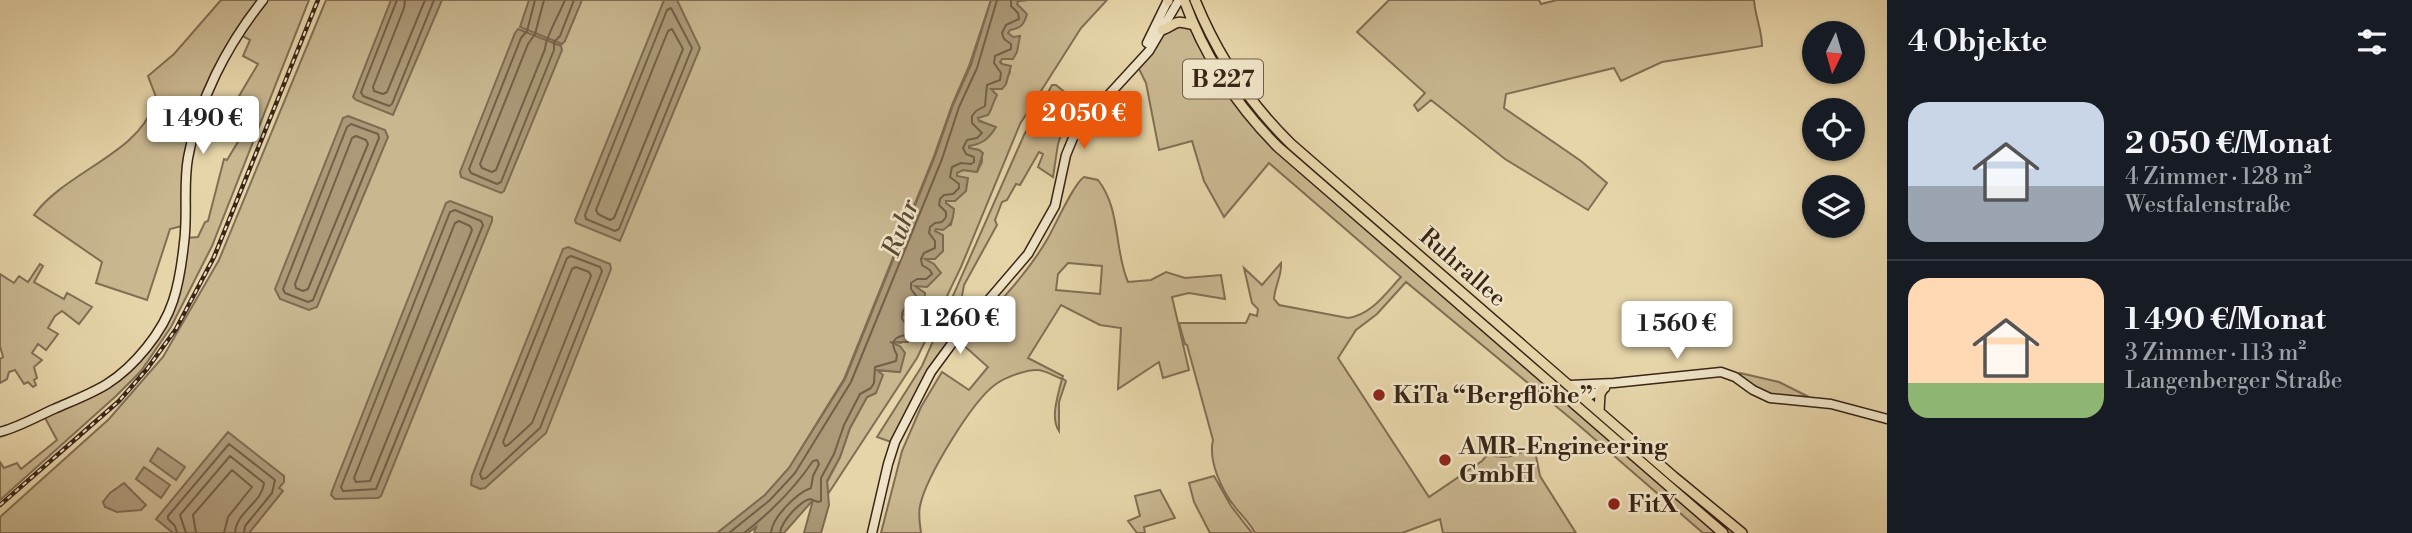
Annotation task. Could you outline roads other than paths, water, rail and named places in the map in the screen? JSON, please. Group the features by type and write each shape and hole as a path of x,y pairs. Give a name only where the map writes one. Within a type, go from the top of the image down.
{"main road":[{"path":"0,432 110,382 136,358 164,320 174,299 184,246 187,168 197,122 226,56 238,34 263,0"},
{"path":"1136,65 1168,0"},
{"path":"872,533 895,442 931,372 956,338 1028,254 1055,205 1066,155 1073,138 1149,51 1182,0"},
{"name":"Ruhrallee","path":"1182,0 1227,85 1262,131 1323,187 1723,533"},
{"name":"Ruhrallee","path":"1195,1 1228,66 1253,102 1279,132 1742,533"},
{"path":"1161,30 1174,22 1194,24"},
{"path":"1570,385 1726,373 1770,398 1831,404 1887,419"},
{"path":"1565,396 1585,398 1614,383"},
{"path":"1585,414 1599,411 1603,389"}],"water":[{"path":"391,0 442,0 393,115 353,97"},
{"path":"529,0 582,0 562,44 520,27"},
{"path":"664,0 677,0 700,48 620,241 576,223 575,220"},
{"path":"991,0 1027,0 1018,1 1017,4 1027,14 1023,23 1008,33 1013,37 1020,36 1017,52 1013,59 1002,59 1000,62 1011,66 1006,84 1002,89 991,89 997,95 991,110 988,115 978,118 979,121 996,127 985,140 969,146 983,153 977,172 963,170 957,173 957,176 968,178 966,191 955,201 946,201 954,209 952,219 943,230 935,231 943,235 943,251 935,259 925,259 934,264 941,273 927,287 915,286 925,293 924,309 916,315 903,314 913,319 918,326 908,342 890,342 900,346 905,353 900,372 877,370 883,375 876,393 867,397 827,481 829,505 821,533 804,533 813,500 784,533 754,533 756,527 748,533 717,533 765,495 789,468 845,379 971,65"},
{"path":"518,29 561,46 562,50 501,193 461,177 460,172"},
{"path":"348,116 385,130 388,137 317,307 309,310 280,299 275,289 343,118"},
{"path":"450,201 492,217 492,221 381,496 335,499 331,495 332,491 446,203"},
{"path":"568,247 610,264 611,269 546,433 485,488 480,489 471,485 472,476 563,249"},
{"path":"228,432 284,476 284,482 279,488 283,491 249,533 173,533 156,519"},
{"path":"158,448 185,467 176,480 150,461"},
{"path":"144,467 170,485 161,498 136,479"},
{"path":"124,483 146,505 141,510 117,512 105,507 103,502 110,493"}],"railway":[{"path":"0,505 119,401 176,329 214,257 318,0"}],"place":[{"name":"KiTa “Bergflöhe”","path":"1379,395"},
{"name":"AMR-Engineering GmbH","path":"1445,460"},
{"name":"FitX","path":"1614,504"}],"water label":[{"name":"Ruhr","path":"900,228"}]}
